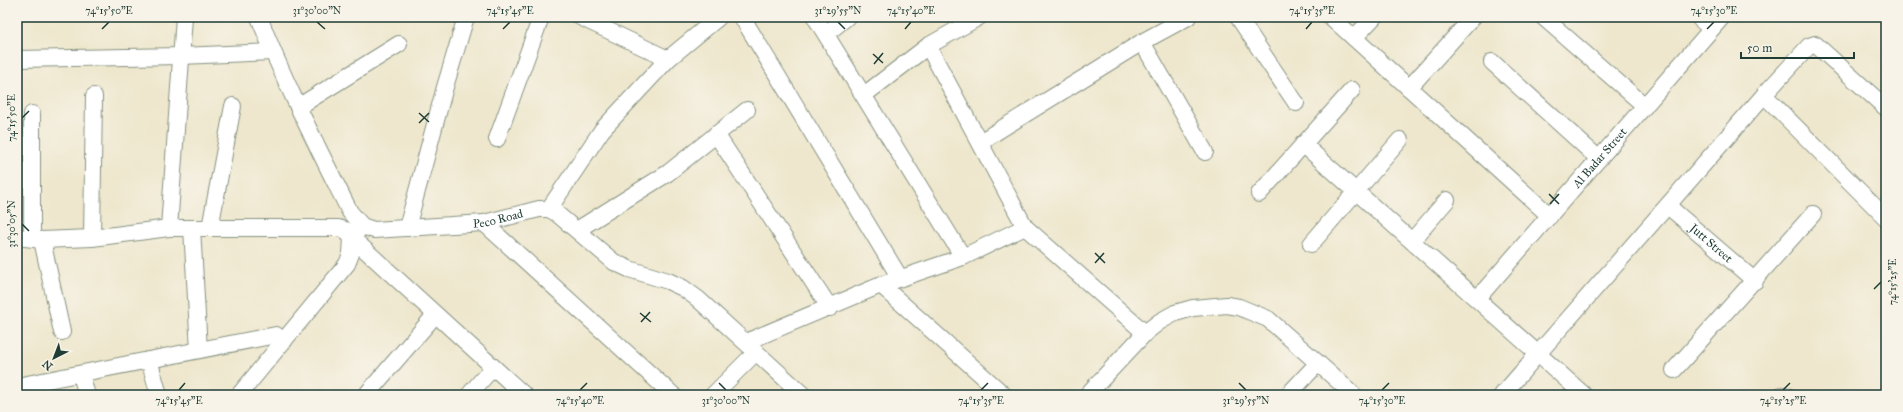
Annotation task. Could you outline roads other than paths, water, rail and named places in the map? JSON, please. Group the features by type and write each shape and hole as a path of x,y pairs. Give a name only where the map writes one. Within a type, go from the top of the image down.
{"street":[{"path":"169,228 184,17"},
{"path":"259,17 272,52 350,212 357,232 435,315 524,395"},
{"path":"407,228 466,17"},
{"path":"497,139 542,17"},
{"path":"580,17 668,59"},
{"path":"719,17 668,59 602,130 549,209 560,216 614,262 629,269 668,281 683,288 698,299 803,395"},
{"path":"742,17 900,278"},
{"path":"815,17 963,257"},
{"path":"826,34 848,17"},
{"path":"864,95 928,46 979,17"},
{"path":"980,142 1142,42 1188,17"},
{"path":"1238,17 1296,103"},
{"path":"1331,17 1550,216"},
{"path":"1354,38 1374,17"},
{"path":"1409,88 1473,17"},
{"path":"1543,17 1645,106"},
{"path":"1698,17 1716,23"},
{"name":"Al Badar Street","path":"1477,299 1716,23"},
{"path":"1142,42 1205,152"},
{"path":"298,107 399,44"},
{"path":"1502,395 1764,95 1809,46 1815,44 1886,108"},
{"path":"928,46 1025,226 1145,333"},
{"path":"17,59 181,56 272,52"},
{"path":"1492,62 1599,159"},
{"path":"1259,194 1352,90"},
{"path":"1764,95 1886,218"},
{"path":"92,238 94,96"},
{"path":"210,228 233,106"},
{"path":"577,230 668,173 747,110"},
{"path":"32,114 30,238 62,332"},
{"path":"716,134 830,308"},
{"path":"1311,244 1355,190 1400,140"},
{"path":"1303,144 1584,395"},
{"path":"1412,241 1447,200"},
{"name":"Jutt Street","path":"1668,206 1755,281"},
{"name":"Peco Road","path":"357,232 484,223 540,209 549,209"},
{"path":"1674,370 1755,281 1813,214"},
{"path":"484,223 673,395"},
{"path":"713,395 751,347 830,308 900,278 963,257 1025,226"},
{"path":"30,238 92,238 169,228 342,228 357,232"},
{"path":"192,228 199,350"},
{"path":"239,395 347,264 357,232"},
{"path":"881,286 1004,395"},
{"path":"1087,395 1145,333 1159,322 1175,313 1192,308 1227,305 1239,307 1268,319 1354,395"},
{"path":"366,395 435,315"},
{"path":"17,386 276,335 284,341"},
{"path":"149,360 159,395"},
{"path":"1288,395 1318,363"},
{"path":"469,395 493,367"},
{"path":"81,374 87,395"},
{"path":"1781,395 1786,395"}]}
